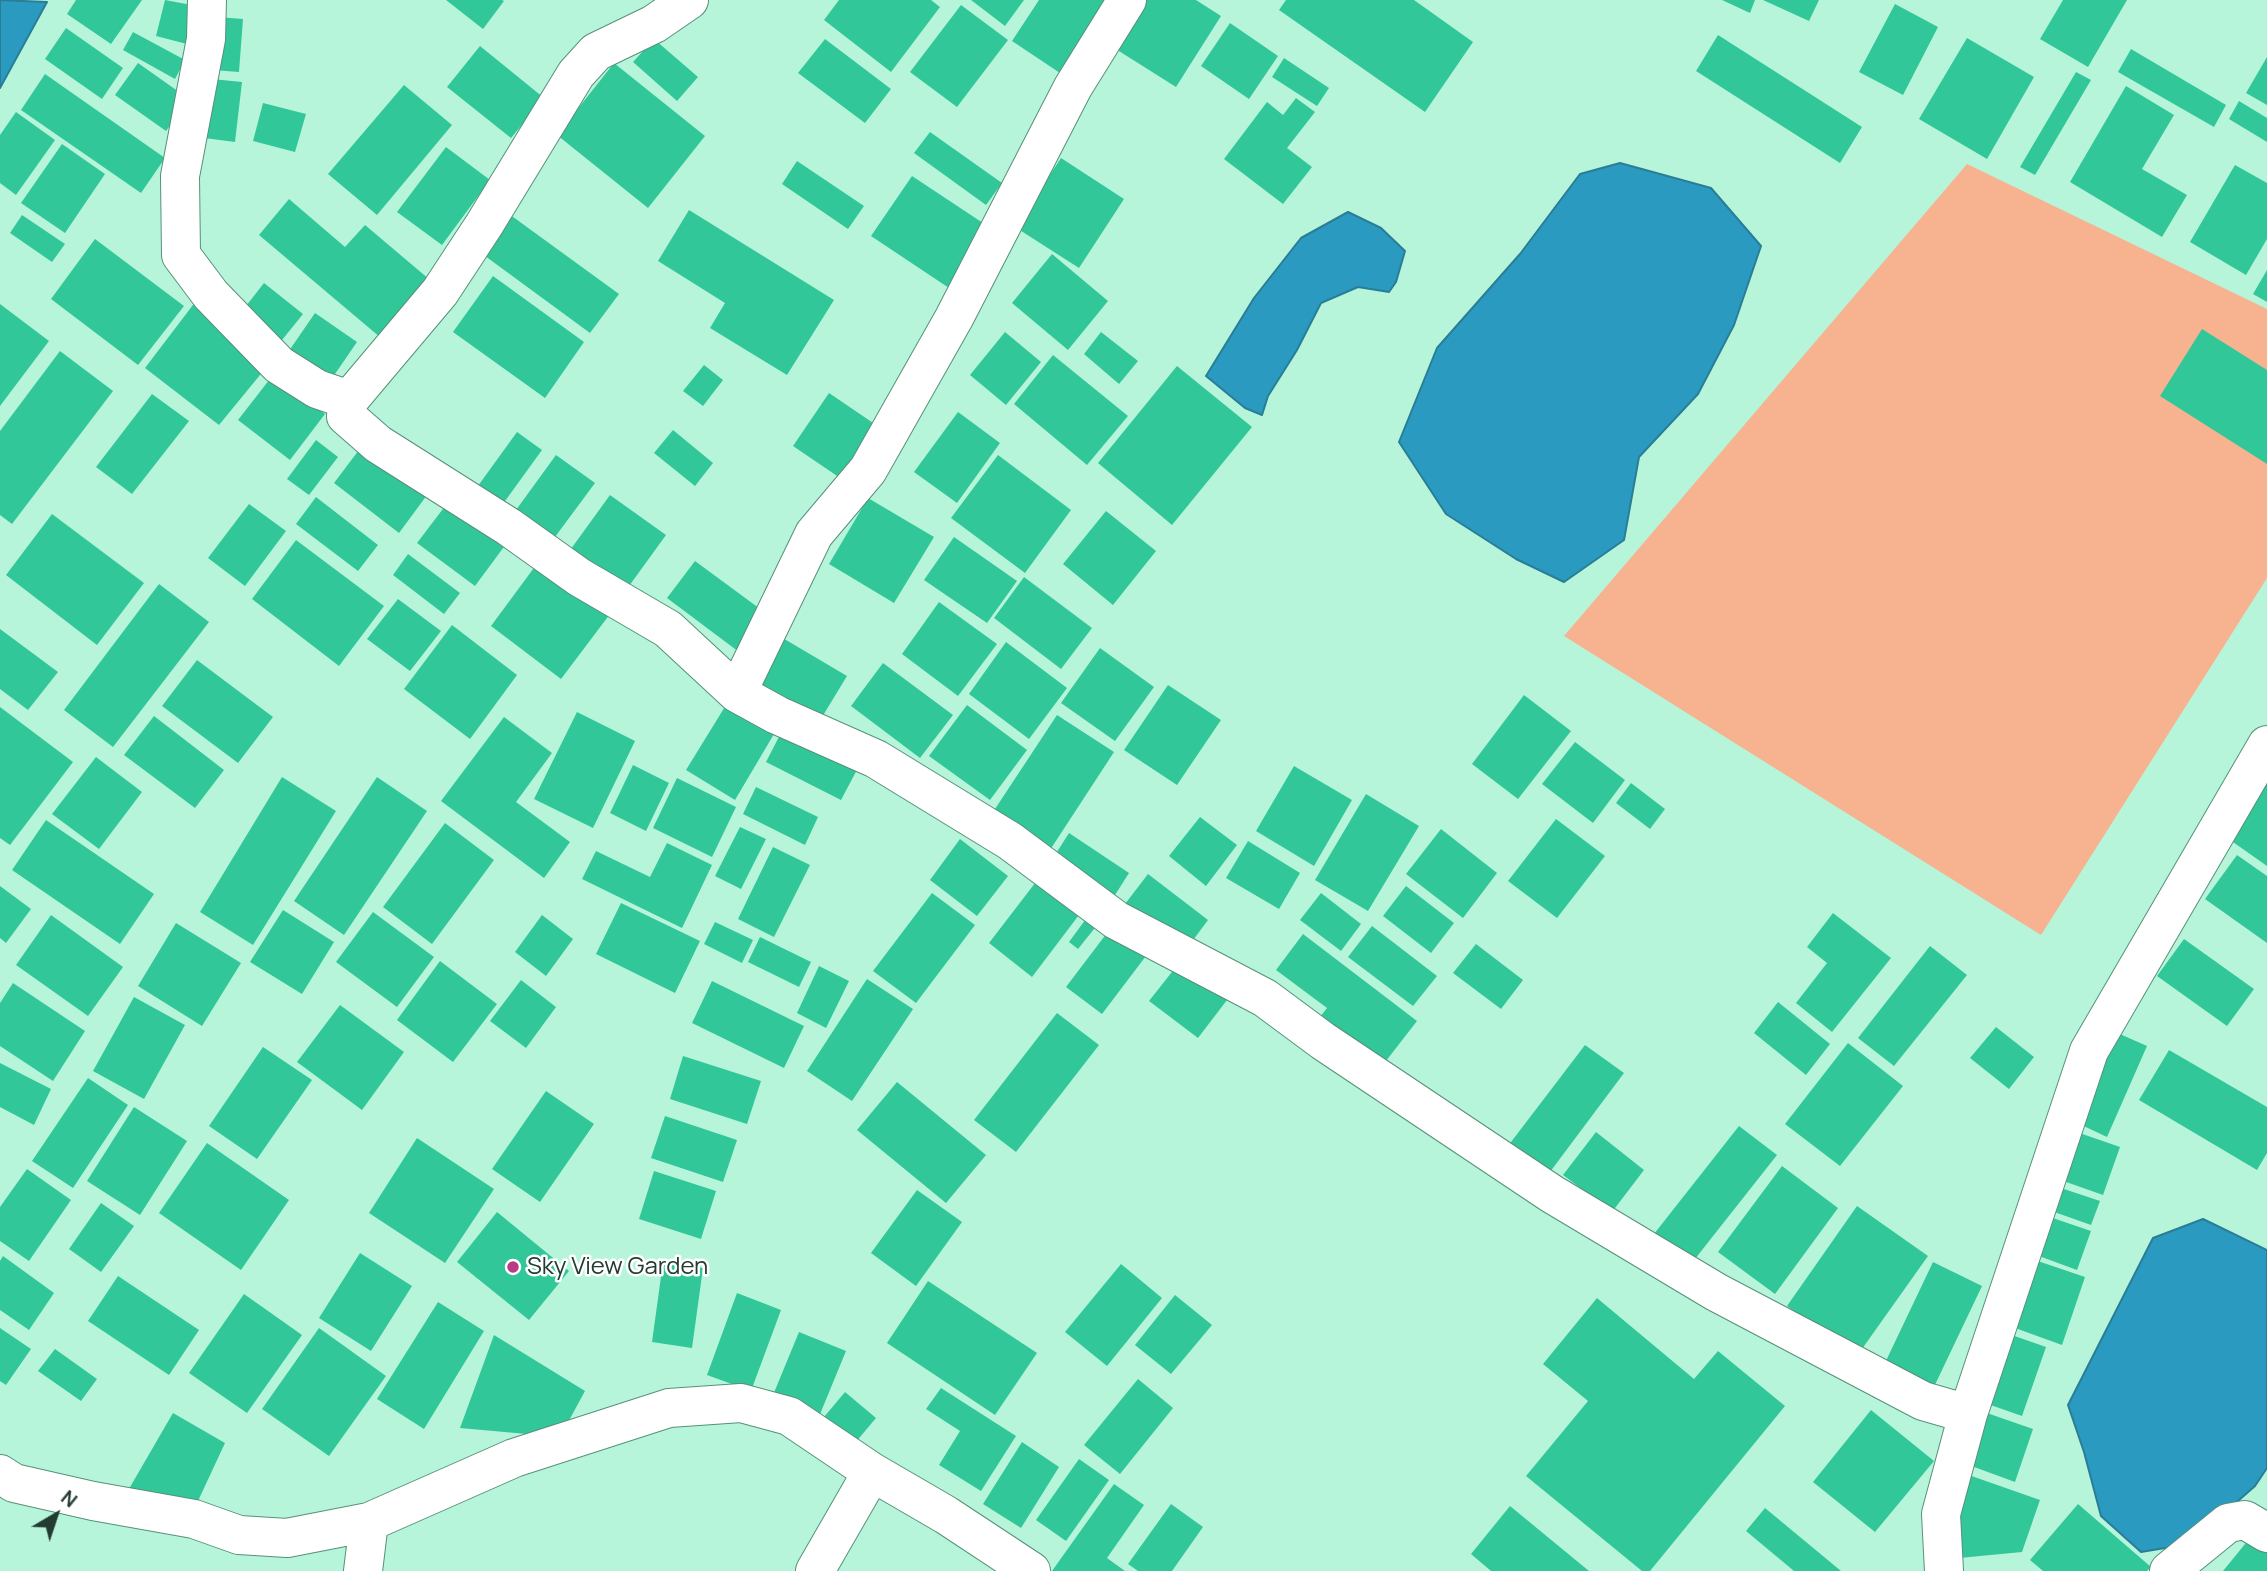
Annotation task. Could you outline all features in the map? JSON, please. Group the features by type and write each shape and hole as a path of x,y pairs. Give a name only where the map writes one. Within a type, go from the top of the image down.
{"street":[{"path":"207,0 206,39 180,176 181,255 211,295 279,365 317,389 349,400"},
{"path":"690,0 654,24 596,52 576,74 440,292 349,400 346,416 378,444 509,527 579,577 668,629 737,693 777,715 876,759 978,821 1010,841 1116,920 1265,998 1323,1041 1552,1194 1716,1292 1923,1401 1969,1413"},
{"path":"737,693 814,534 868,470 954,318 1073,87 1127,0"},
{"path":"1944,1571 1941,1514 1969,1413 2089,1051 2267,745"},
{"path":"0,1474 14,1483 93,1501 194,1519 239,1535 287,1538 369,1522 514,1458 669,1408 741,1403 789,1416 872,1472 946,1515 1031,1571"},
{"path":"815,1571 872,1472"},
{"path":"2169,1571 2228,1523 2245,1520 2267,1533"},
{"path":"363,1571 369,1522"}],"shaded area":[{"path":"1967,164 2267,309 2267,578 2041,935 1564,636"}],"water":[{"path":"0,0 47,2 0,88"},
{"path":"1620,163 1711,188 1761,246 1734,325 1698,394 1639,457 1624,540 1564,582 1516,559 1446,514 1399,442 1437,348 1520,254 1580,174"},
{"path":"1348,212 1381,228 1405,251 1396,282 1389,292 1358,287 1321,303 1297,350 1268,396 1262,415 1245,408 1206,376 1254,298 1301,238"},
{"path":"2203,1219 2267,1250 2267,1468 2255,1486 2189,1544 2141,1552 2101,1516 2068,1405 2153,1238"}],"building":[{"path":"76,0 142,0 111,44 67,14"},
{"path":"165,0 197,6 187,44 156,36"},
{"path":"446,0 502,0 504,1 483,29"},
{"path":"839,0 931,0 940,7 891,72 824,20"},
{"path":"971,0 1024,0 1005,26"},
{"path":"1039,0 1116,0 1066,77 1012,41"},
{"path":"1141,0 1196,0 1221,16 1176,87 1111,46"},
{"path":"1286,0 1414,0 1473,42 1425,112 1279,10"},
{"path":"1722,0 1755,0 1750,13"},
{"path":"1763,0 1819,0 1809,21"},
{"path":"2063,0 2127,0 2088,67 2040,39"},
{"path":"1895,4 1938,27 1903,95 1859,72"},
{"path":"961,5 1008,40 957,107 910,72"},
{"path":"217,17 243,19 239,72 213,70"},
{"path":"1230,23 1278,56 1249,99 1201,66"},
{"path":"66,28 123,68 102,99 45,59"},
{"path":"133,32 185,60 175,79 123,50"},
{"path":"1718,35 1862,127 1840,163 1696,71"},
{"path":"1967,38 2034,77 1987,159 1919,119"},
{"path":"654,39 698,77 677,101 633,62"},
{"path":"825,39 891,89 865,123 798,73"},
{"path":"480,46 544,98 511,138 447,87"},
{"path":"2131,49 2226,105 2214,127 2118,72"},
{"path":"2267,57 2267,105 2246,93"},
{"path":"1284,58 1329,88 1317,106 1272,77"},
{"path":"138,63 189,99 166,131 115,95"},
{"path":"614,63 705,136 648,208 557,135"},
{"path":"2076,72 2091,80 2035,175 2020,167"},
{"path":"45,74 165,158 141,193 21,110"},
{"path":"212,79 242,82 235,142 204,138"},
{"path":"404,85 452,125 377,215 328,174"},
{"path":"2126,86 2174,115 2142,169 2187,195 2162,237 2070,182"},
{"path":"1296,98 1315,112 1287,148 1312,167 1283,204 1224,159 1267,102 1283,115"},
{"path":"2239,101 2267,118 2267,142 2229,119"},
{"path":"263,103 306,114 295,152 253,141"},
{"path":"16,112 55,140 16,195 0,183 0,135"},
{"path":"930,132 1002,183 986,205 914,153"},
{"path":"62,144 105,174 65,233 21,203"},
{"path":"446,147 490,180 442,245 397,212"},
{"path":"1061,158 1124,199 1079,268 1015,227"},
{"path":"797,161 864,206 848,229 782,184"},
{"path":"2235,165 2267,183 2267,239 2246,275 2190,242"},
{"path":"912,176 992,229 952,290 871,236"},
{"path":"289,199 345,247 365,225 436,285 387,343 259,235"},
{"path":"689,210 834,300 787,375 710,328 725,303 658,261"},
{"path":"509,214 619,294 590,333 481,253"},
{"path":"22,215 65,244 52,262 10,233"},
{"path":"95,239 184,306 138,365 51,299"},
{"path":"1052,254 1108,301 1068,350 1012,303"},
{"path":"2267,270 2267,302 2253,294"},
{"path":"493,276 584,342 545,398 453,332"},
{"path":"264,283 303,314 278,345 239,315"},
{"path":"199,297 269,364 219,425 145,368"},
{"path":"0,304 49,341 0,406"},
{"path":"315,313 357,342 324,390 282,361"},
{"path":"2202,329 2267,370 2267,464 2160,396"},
{"path":"1005,332 1041,362 1006,405 970,375"},
{"path":"1101,332 1138,361 1119,384 1084,354"},
{"path":"60,351 113,391 12,524 0,515 0,431"},
{"path":"1053,355 1128,416 1087,465 1014,404"},
{"path":"704,365 723,380 703,406 683,391"},
{"path":"1177,366 1252,427 1172,525 1098,463"},
{"path":"273,375 325,414 290,460 238,420"},
{"path":"829,393 882,429 846,482 793,446"},
{"path":"152,394 189,421 132,494 96,467"},
{"path":"958,412 1000,443 957,503 914,472"},
{"path":"673,430 713,463 695,486 654,453"},
{"path":"517,432 542,450 500,508 475,490"},
{"path":"316,440 338,457 309,495 287,479"},
{"path":"365,442 430,491 399,533 334,483"},
{"path":"556,455 595,483 555,537 516,510"},
{"path":"998,455 1071,510 1025,573 951,518"},
{"path":"610,495 666,535 624,593 568,553"},
{"path":"316,497 378,545 358,571 296,524"},
{"path":"452,497 509,540 475,586 417,543"},
{"path":"868,498 934,537 894,603 829,564"},
{"path":"249,504 286,531 245,586 208,558"},
{"path":"1106,511 1156,551 1113,605 1063,564"},
{"path":"52,514 144,583 97,645 6,575"},
{"path":"954,537 1017,581 987,623 924,580"},
{"path":"296,540 384,606 339,666 252,599"},
{"path":"408,554 460,593 444,614 393,575"},
{"path":"539,561 610,614 561,679 491,626"},
{"path":"695,561 767,614 739,652 667,598"},
{"path":"1024,577 1092,628 1061,669 994,618"},
{"path":"159,584 209,622 113,747 64,710"},
{"path":"398,599 441,631 410,671 367,639"},
{"path":"939,602 997,644 958,696 902,654"},
{"path":"452,625 517,675 470,739 404,689"},
{"path":"0,629 58,672 28,710 0,689"},
{"path":"781,637 847,676 816,727 751,688"},
{"path":"1006,642 1067,688 1029,739 969,694"},
{"path":"1100,648 1154,687 1115,741 1061,703"},
{"path":"197,660 273,717 238,763 162,706"},
{"path":"883,663 953,715 920,758 851,706"},
{"path":"1168,685 1221,720 1177,785 1124,750"},
{"path":"1524,695 1571,731 1518,799 1472,764"},
{"path":"726,705 774,734 735,800 686,770"},
{"path":"967,705 1027,750 990,800 929,756"},
{"path":"0,707 73,762 10,845 0,838"},
{"path":"577,712 635,741 593,828 534,799"},
{"path":"1057,715 1114,752 1050,850 993,812"},
{"path":"154,716 224,770 195,808 124,755"},
{"path":"504,717 552,753 516,802 570,842 544,878 441,801"},
{"path":"784,727 859,766 841,800 766,762"},
{"path":"1575,742 1625,780 1593,823 1542,784"},
{"path":"96,757 142,792 99,849 52,814"},
{"path":"633,765 669,783 646,831 610,813"},
{"path":"1294,766 1352,800 1314,866 1256,831"},
{"path":"282,777 336,811 253,945 200,912"},
{"path":"377,777 427,811 344,935 294,901"},
{"path":"677,778 736,807 712,857 653,828"},
{"path":"2267,781 2267,866 2223,835"},
{"path":"1631,783 1665,809 1650,829 1616,803"},
{"path":"756,787 818,817 805,845 743,814"},
{"path":"1366,794 1419,826 1368,911 1315,880"},
{"path":"1200,817 1237,845 1206,886 1169,856"},
{"path":"1556,819 1605,856 1557,918 1508,881"},
{"path":"46,820 154,894 120,944 12,870"},
{"path":"445,823 494,860 432,944 383,907"},
{"path":"740,827 766,839 741,889 715,876"},
{"path":"1441,829 1497,873 1463,918 1406,874"},
{"path":"1069,833 1129,873 1115,895 1055,855"},
{"path":"960,839 1008,876 977,916 930,880"},
{"path":"1248,841 1300,873 1279,909 1226,878"},
{"path":"667,843 712,865 682,928 582,879 596,851 650,877"},
{"path":"773,847 810,865 774,937 738,919"},
{"path":"2237,855 2267,876 2267,943 2205,899"},
{"path":"1042,874 1085,907 1032,977 989,943"},
{"path":"1148,874 1208,920 1185,951 1125,904"},
{"path":"0,886 31,909 6,943 0,938"},
{"path":"1406,886 1454,923 1431,953 1383,916"},
{"path":"932,893 975,925 916,1003 873,971"},
{"path":"1321,893 1361,924 1341,951 1300,920"},
{"path":"621,903 700,941 675,993 596,954"},
{"path":"283,910 334,942 302,994 250,962"},
{"path":"373,912 434,957 397,1007 336,962"},
{"path":"1091,912 1102,919 1078,949 1069,942"},
{"path":"1833,913 1891,958 1832,1032 1796,1003 1827,963 1807,947"},
{"path":"51,915 123,967 88,1016 16,965"},
{"path":"542,915 573,939 546,976 515,952"},
{"path":"715,922 753,940 742,963 704,944"},
{"path":"176,923 241,963 202,1026 138,986"},
{"path":"1113,925 1149,952 1102,1014 1066,987"},
{"path":"1372,926 1437,976 1413,1006 1348,957"},
{"path":"1303,934 1417,1021 1379,1070 1316,1022 1327,1008 1276,970"},
{"path":"760,937 811,962 799,987 748,962"},
{"path":"2184,939 2254,989 2227,1026 2157,976"},
{"path":"1476,944 1523,980 1501,1009 1453,973"},
{"path":"1930,946 1967,975 1894,1066 1858,1038"},
{"path":"440,961 497,1004 453,1062 397,1020"},
{"path":"1179,963 1227,1000 1198,1038 1149,1001"},
{"path":"819,966 849,981 826,1028 797,1013"},
{"path":"867,979 913,1009 852,1101 807,1071"},
{"path":"521,980 556,1007 526,1048 490,1021"},
{"path":"712,981 804,1026 784,1068 692,1023"},
{"path":"13,983 85,1031 53,1081 0,1046 0,1003"},
{"path":"134,997 185,1025 144,1099 93,1071"},
{"path":"1778,1002 1830,1044 1806,1075 1754,1033"},
{"path":"340,1005 404,1052 362,1110 297,1062"},
{"path":"1057,1013 1099,1045 1016,1152 974,1120"},
{"path":"1996,1027 2034,1057 2009,1089 1970,1058"},
{"path":"2113,1031 2147,1046 2107,1137 2073,1121"},
{"path":"1848,1043 1903,1086 1840,1166 1785,1124"},
{"path":"1585,1045 1624,1073 1547,1176 1508,1146"},
{"path":"263,1047 312,1080 257,1159 209,1126"},
{"path":"2169,1050 2267,1107 2267,1153 2257,1170 2139,1100"},
{"path":"683,1056 761,1081 747,1124 670,1099"},
{"path":"0,1063 51,1089 34,1125 0,1107"},
{"path":"88,1078 128,1105 73,1188 32,1161"},
{"path":"897,1082 986,1155 946,1203 857,1130"},
{"path":"546,1091 594,1124 540,1202 492,1169"},
{"path":"134,1107 187,1141 140,1215 87,1181"},
{"path":"665,1116 737,1140 723,1182 651,1158"},
{"path":"1739,1126 1777,1155 1691,1264 1654,1234"},
{"path":"2068,1129 2120,1147 2103,1195 2052,1177"},
{"path":"1596,1132 1644,1170 1612,1212 1563,1175"},
{"path":"417,1138 494,1189 445,1263 369,1213"},
{"path":"207,1143 289,1200 241,1270 159,1213"},
{"path":"1782,1166 1838,1208 1775,1294 1718,1252"},
{"path":"27,1169 71,1200 29,1261 0,1241 0,1207"},
{"path":"654,1171 716,1191 701,1239 639,1219"},
{"path":"2052,1185 2100,1201 2091,1225 2043,1208"},
{"path":"917,1190 962,1222 916,1286 871,1253"},
{"path":"101,1203 134,1226 101,1272 69,1249"},
{"path":"1857,1206 1928,1256 1857,1356 1787,1306"},
{"name":"Sky View Garden","path":"497,1212 569,1271 529,1320 457,1262"},
{"path":"2041,1214 2091,1231 2077,1270 2028,1252"},
{"path":"360,1253 412,1286 371,1351 319,1318"},
{"path":"3,1256 54,1293 29,1330 0,1310 0,1261"},
{"path":"2026,1257 2085,1277 2062,1345 2004,1324"},
{"path":"663,1262 703,1268 692,1348 652,1342"},
{"path":"1933,1262 1982,1286 1933,1389 1884,1365"},
{"path":"1121,1264 1162,1298 1107,1366 1065,1332"},
{"path":"118,1276 199,1330 169,1375 88,1321"},
{"path":"928,1281 1037,1353 995,1415 887,1343"},
{"path":"737,1293 781,1310 751,1391 707,1375"},
{"path":"244,1294 302,1335 247,1413 189,1373"},
{"path":"1175,1295 1212,1325 1171,1374 1135,1345"},
{"path":"1597,1298 1694,1379 1718,1351 1785,1406 1650,1571 1642,1571 1526,1476 1588,1401 1543,1364"},
{"path":"438,1302 484,1331 424,1429 377,1399"},
{"path":"0,1328 31,1349 6,1385 0,1381"},
{"path":"319,1328 386,1376 329,1456 262,1409"},
{"path":"799,1332 846,1351 818,1419 771,1400"},
{"path":"2006,1333 2046,1347 2022,1416 1982,1402"},
{"path":"494,1335 585,1391 560,1437 460,1428"},
{"path":"55,1349 97,1379 81,1401 38,1371"},
{"path":"1138,1379 1173,1408 1120,1474 1084,1445"},
{"path":"941,1388 1016,1436 981,1491 939,1465 960,1431 926,1409"},
{"path":"845,1392 876,1418 855,1443 824,1417"},
{"path":"1871,1410 1934,1461 1875,1532 1813,1482"},
{"path":"1984,1412 2033,1429 2015,1482 1966,1464"},
{"path":"173,1413 225,1443 191,1516 126,1494"},
{"path":"1022,1442 1059,1467 1021,1528 983,1504"},
{"path":"1079,1459 1109,1480 1066,1541 1036,1520"},
{"path":"1963,1473 2040,1500 2022,1552 1949,1559"},
{"path":"1114,1484 1144,1505 1107,1558 1125,1571 1052,1571"},
{"path":"1171,1504 1203,1527 1172,1571 1138,1571 1128,1564"},
{"path":"2078,1504 2151,1567 2147,1571 2043,1571 2030,1560"},
{"path":"1510,1506 1589,1571 1491,1571 1471,1554"},
{"path":"1765,1508 1841,1571 1794,1571 1746,1531"},
{"path":"2254,1533 2267,1544 2267,1571 2223,1571"}],"place":[{"name":"Sky View Garden","path":"513,1267"}]}
